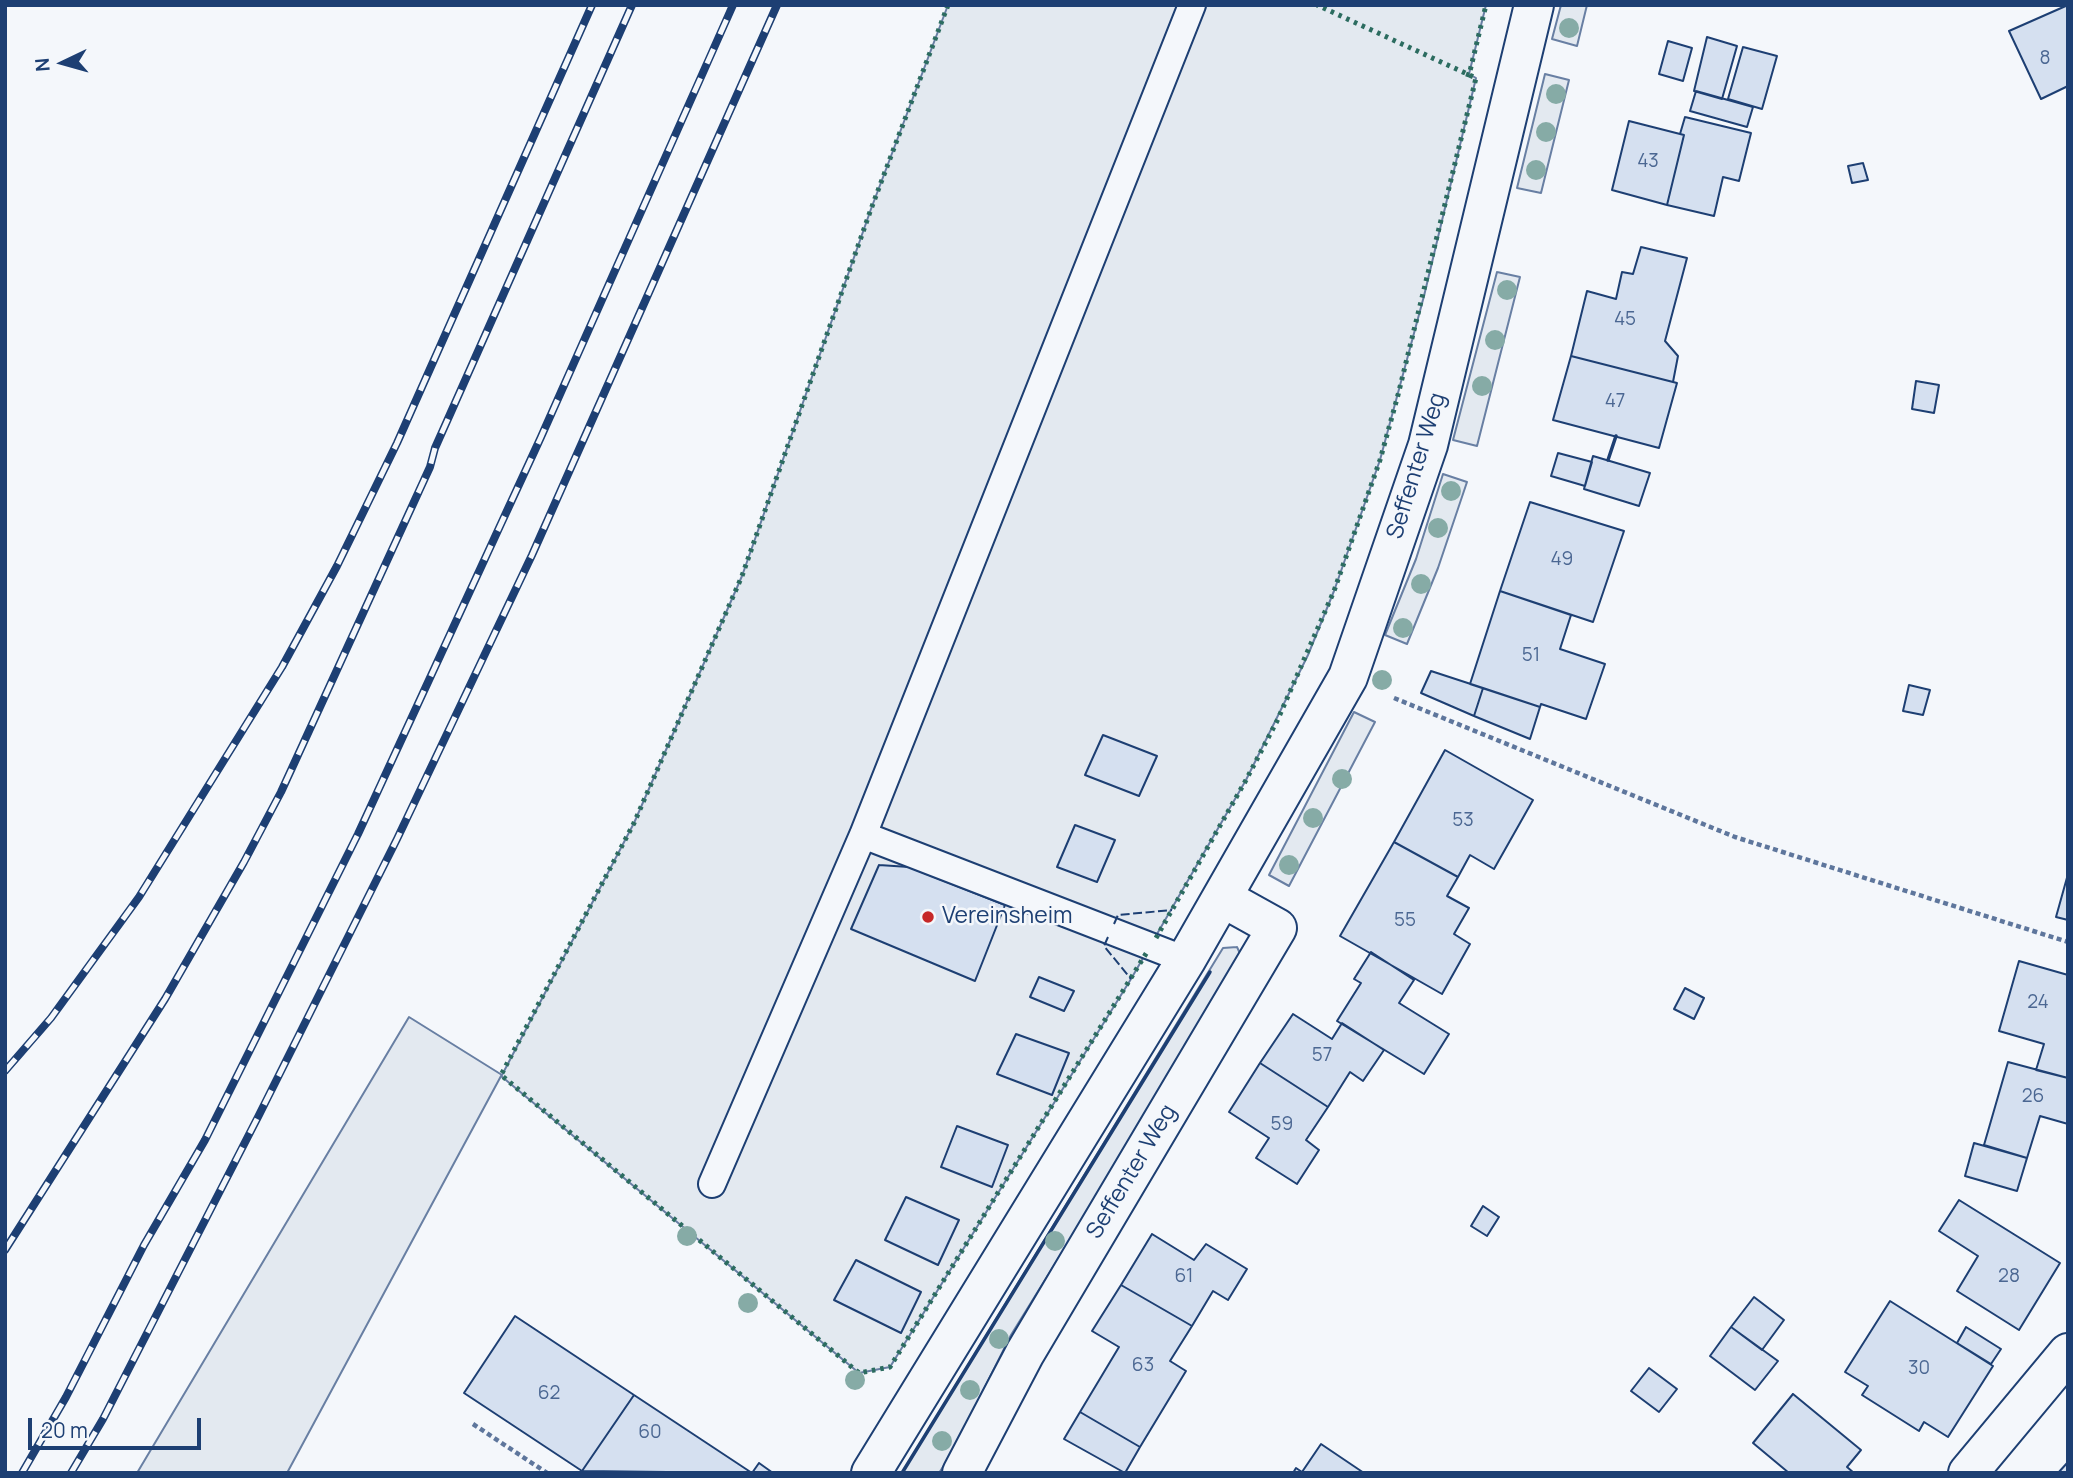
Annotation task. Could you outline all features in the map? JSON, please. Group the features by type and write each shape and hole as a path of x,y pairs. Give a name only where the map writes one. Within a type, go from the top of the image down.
{"street":[{"name":"Seffenter Weg","path":"871,1473 1186,960 1349,677 1428,445 1534,5"},
{"name":"Seffenter Weg","path":"962,1473 1025,1353 1277,928 1223,898"},
{"path":"1968,1473 2068,1353"}],"lane":[{"path":"712,1184 863,835 1192,5"},
{"path":"863,835 1186,960"}],"path":[{"path":"1349,677 1418,708 1735,837 2068,942"},
{"path":"473,1424 547,1473"}],"shaded area":[{"path":"948,5 1486,5 1469,74 1476,78 1424,296 1380,460 1334,591 1308,655 1246,780 1131,979 890,1367 859,1373 501,1076 287,1473 137,1473 409,1017 502,1075 634,823 742,576 871,209"},
{"path":"1561,5 1587,5 1577,46 1552,39"},
{"path":"1545,74 1569,80 1541,193 1517,188"},
{"path":"1497,272 1520,277 1477,446 1453,440"},
{"path":"1443,474 1467,482 1438,568 1407,644 1385,635 1416,559"},
{"path":"1354,712 1375,722 1289,886 1269,875"},
{"path":"1237,947 1243,960 1011,1335 952,1453 939,1473 902,1473 1223,948"}],"building":[{"path":"2068,5 2068,86 2041,99 2009,31"},
{"path":"1707,37 1737,46 1722,99 1694,91"},
{"path":"1668,41 1692,48 1683,81 1659,74"},
{"path":"1743,47 1777,56 1762,109 1728,99"},
{"path":"1696,91 1753,107 1747,127 1690,111"},
{"path":"1685,117 1751,133 1739,181 1723,177 1714,216 1667,205 1684,135 1680,134"},
{"path":"1629,121 1684,135 1667,205 1612,190"},
{"path":"1863,163 1868,180 1852,183 1848,166"},
{"path":"1641,247 1687,258 1665,341 1678,356 1673,382 1571,356 1587,291 1616,299 1622,272 1633,274"},
{"path":"1571,356 1677,383 1659,448 1553,420"},
{"path":"1916,381 1939,385 1934,413 1912,409"},
{"path":"1558,453 1592,462 1585,486 1551,476"},
{"path":"1593,456 1650,473 1639,506 1584,489"},
{"path":"1530,502 1624,531 1593,622 1500,591"},
{"path":"1500,591 1571,615 1560,649 1605,664 1586,719 1470,684"},
{"path":"1431,671 1483,688 1474,716 1421,693"},
{"path":"1909,685 1930,690 1923,715 1903,711"},
{"path":"1483,688 1540,707 1530,739 1474,716"},
{"path":"1103,735 1157,756 1139,796 1085,775"},
{"path":"1445,750 1533,800 1494,869 1470,855 1458,877 1394,842"},
{"path":"1075,825 1115,840 1097,882 1057,867"},
{"path":"1394,842 1458,877 1447,896 1469,908 1454,934 1470,944 1442,994 1340,936"},
{"name":"Vereinsheim","path":"879,865 909,867 1005,905 975,981 851,929"},
{"path":"2068,874 2068,920 2056,917"},
{"path":"1371,952 1414,980 1399,1003 1449,1034 1424,1074 1337,1021 1361,983 1354,979"},
{"path":"2019,961 2068,975 2068,1078 2036,1070 2044,1044 1999,1031"},
{"path":"1039,977 1074,991 1064,1011 1030,997"},
{"path":"1685,988 1704,998 1694,1019 1674,1009"},
{"path":"1293,1014 1332,1039 1342,1023 1384,1050 1363,1081 1350,1072 1328,1107 1260,1063"},
{"path":"1016,1034 1069,1053 1052,1095 997,1074"},
{"path":"2008,1062 2068,1078 2068,1124 2040,1116 2027,1158 1984,1145"},
{"path":"1260,1063 1328,1107 1306,1140 1319,1150 1297,1184 1256,1158 1269,1138 1229,1112"},
{"path":"957,1126 1008,1145 992,1187 941,1167"},
{"path":"1974,1143 2027,1158 2017,1191 1965,1176"},
{"path":"906,1197 959,1220 938,1265 885,1240"},
{"path":"1959,1200 2060,1263 2019,1330 1957,1291 1978,1256 1939,1231"},
{"path":"1483,1206 1499,1217 1487,1236 1471,1226"},
{"path":"1152,1234 1194,1260 1206,1244 1247,1269 1228,1300 1213,1291 1192,1326 1121,1285"},
{"path":"856,1260 921,1292 901,1333 834,1300"},
{"path":"1121,1285 1192,1326 1170,1361 1186,1371 1140,1447 1080,1412 1119,1347 1092,1331"},
{"path":"1754,1297 1784,1320 1762,1350 1731,1327"},
{"path":"1890,1301 1993,1366 1948,1437 1924,1422 1919,1431 1862,1395 1868,1386 1845,1372"},
{"path":"515,1316 634,1395 582,1471 464,1393"},
{"path":"1731,1327 1778,1361 1755,1390 1710,1356"},
{"path":"1966,1327 2001,1349 1991,1364 1957,1343"},
{"path":"1649,1368 1677,1389 1659,1412 1631,1391"},
{"path":"1793,1394 1861,1450 1847,1467 1854,1473 1789,1473 1753,1443"},
{"path":"634,1395 752,1473 582,1471"},
{"path":"1080,1412 1140,1447 1125,1473 1064,1439"},
{"path":"1321,1444 1364,1473 1293,1473 1296,1468 1302,1472"},
{"path":"2068,1462 2068,1473 2058,1473"},
{"path":"759,1463 773,1473 752,1473"}],"railway":[{"path":"5,1071 51,1018 139,897 282,667 337,566 397,443 592,5"},
{"path":"5,1250 165,999 281,792 430,467 435,448 632,5"},
{"path":"22,1473 66,1397 144,1245 205,1140 358,834 541,437 733,5"},
{"path":"71,1473 103,1419 397,839 532,555 777,5"}],"hedge":[{"path":"948,5 871,209 742,576 634,823 501,1075 859,1373 890,1367 1147,952"},
{"path":"1156,938 1278,719 1334,591 1380,460 1398,395 1476,78 1317,5"},
{"path":"1466,74 1469,75 1486,5"}],"fence":[{"path":"1114,924 1118,915 1172,910"},
{"path":"1108,937 1104,946 1131,979"}],"wall":[{"path":"1608,460 1616,436"},
{"path":"902,1473 1210,972"}],"place":[{"name":"Vereinsheim","path":"928,917"}]}
